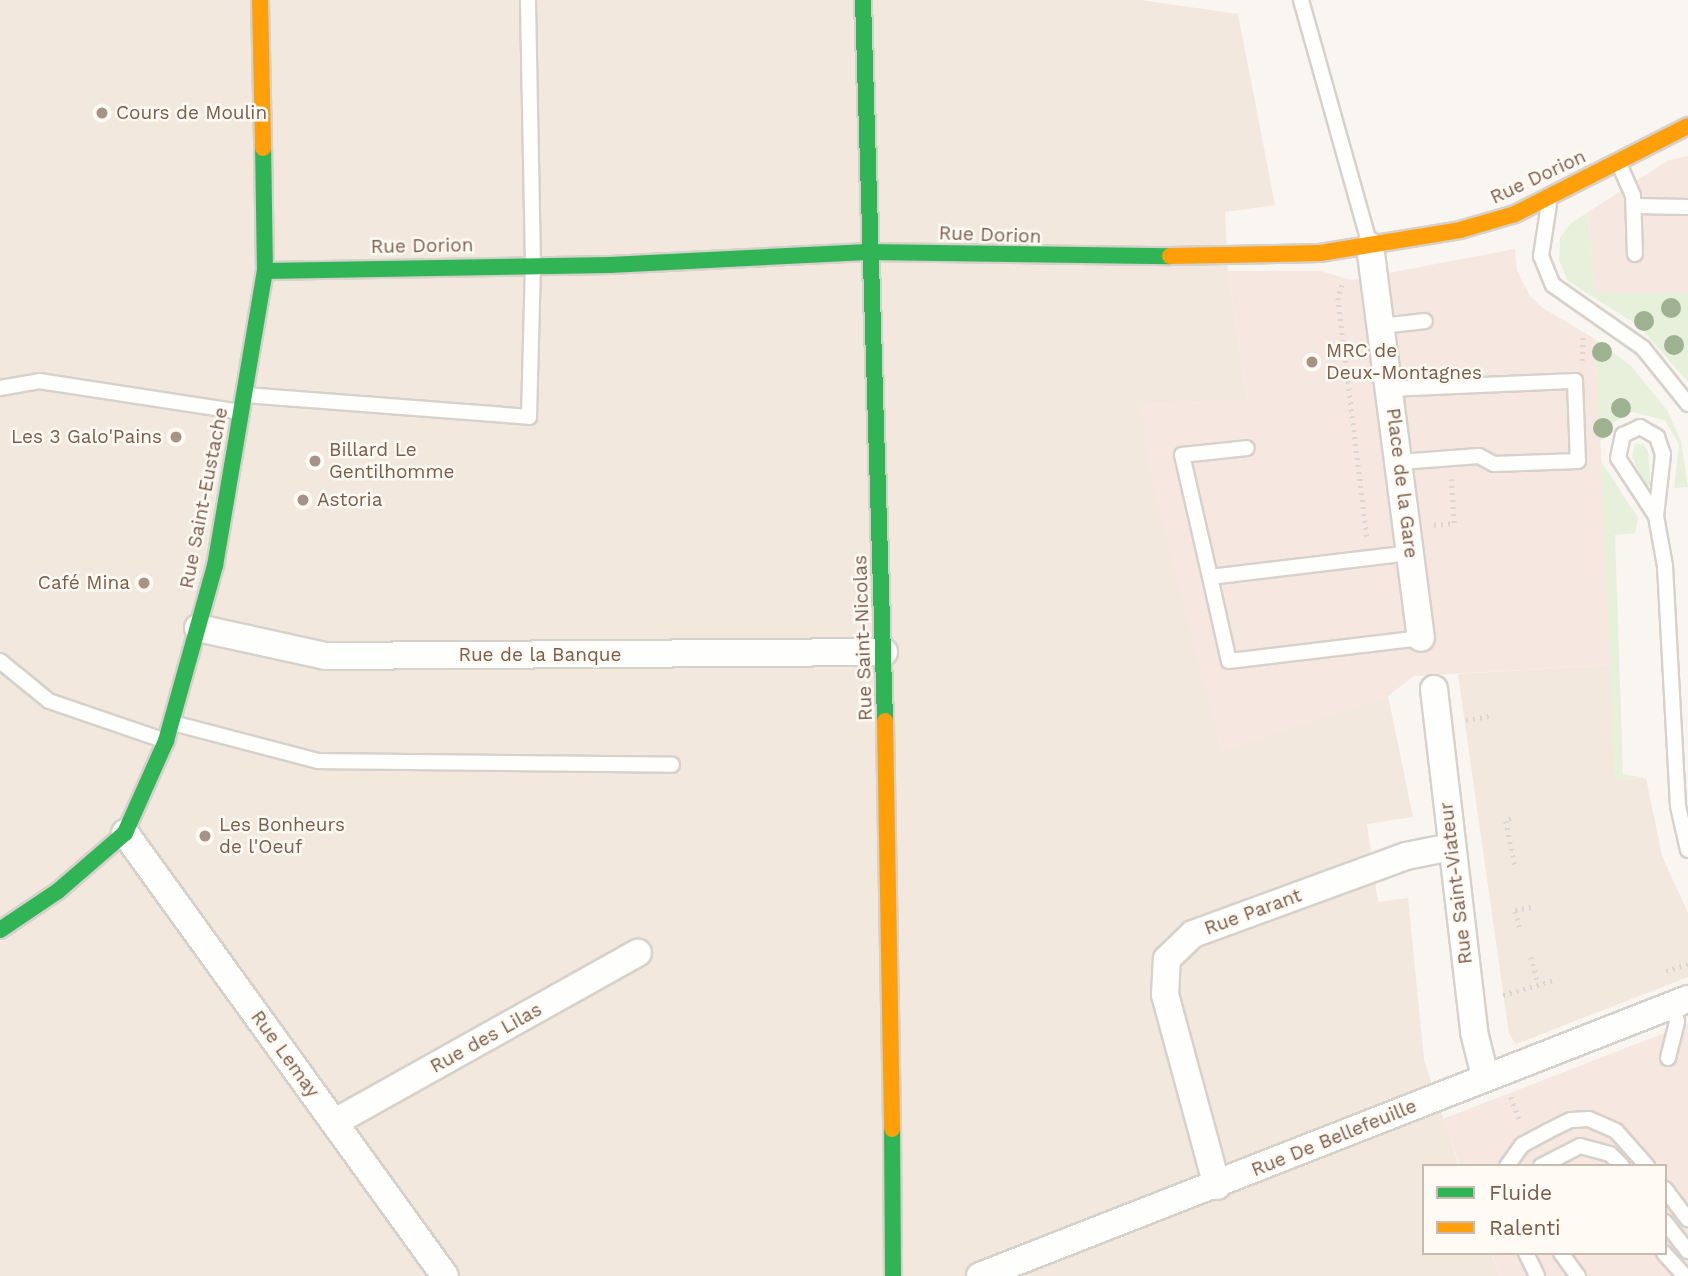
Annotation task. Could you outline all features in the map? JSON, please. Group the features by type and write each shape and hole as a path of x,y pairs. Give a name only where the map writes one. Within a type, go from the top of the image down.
{"street":[{"name":"Rue Saint-Eustache","path":"0,930 58,891 125,832 172,723 215,566 265,271 260,0"},
{"name":"Rue Saint-Nicolas","path":"863,0 868,252 884,652 892,1276"},
{"name":"Rue Dorion","path":"265,271 868,252 1071,258 1320,253 1460,230 1549,199 1688,126"},
{"name":"Place de la Gare","path":"1370,246 1421,638"},
{"name":"Rue de la Banque","path":"198,628 325,656 884,652"},
{"name":"Rue Saint-Viateur","path":"1434,689 1475,1041 1485,1076"},
{"name":"Rue Lemay","path":"125,832 445,1276"},
{"name":"Rue Parant","path":"1217,1186 1165,995 1167,959 1193,934 1406,856 1451,847"},
{"name":"Rue des Lilas","path":"335,1122 638,954"},
{"name":"Rue De Bellefeuille","path":"980,1276 1217,1186 1485,1076 1680,1002"}],"lane":[{"path":"245,395 529,417 533,264 528,0"},
{"path":"1301,0 1370,246"},
{"path":"1617,161 1634,206 1635,254"},
{"path":"1549,199 1541,256 1553,285 1643,348 1688,404"},
{"path":"1634,206 1688,207"},
{"path":"1382,326 1425,321"},
{"path":"0,388 39,381 242,412"},
{"path":"1390,389 1575,381 1578,461 1494,464 1479,456 1400,462"},
{"path":"1656,516 1618,454 1623,435 1640,427 1657,437 1663,454 1656,516 1665,566 1678,806 1688,850"},
{"path":"1247,449 1182,455 1229,661 1421,638"},
{"path":"1210,577 1411,553"},
{"path":"0,661 49,701 166,741"},
{"path":"172,723 318,761 672,765"},
{"path":"1668,1058 1680,1002"},
{"path":"1508,1164 1522,1145 1571,1121 1589,1119 1616,1131 1645,1164"},
{"path":"1591,1146 1600,1164"},
{"path":"1544,1164 1570,1148 1591,1146 1619,1164"},
{"path":"1667,1192 1688,1219"},
{"path":"1667,1225 1688,1251"},
{"path":"1527,1255 1537,1276"},
{"path":"1562,1255 1578,1276"},
{"path":"1666,1255 1685,1276"}],"path":[{"path":"1345,278 1338,299 1368,541"},
{"path":"1450,470 1454,523"},
{"path":"1466,720 1489,716"},
{"path":"1511,819 1506,821 1515,866"},
{"path":"1519,927 1515,910 1531,907"},
{"path":"1531,957 1538,984"},
{"path":"1666,971 1688,964"},
{"path":"1503,995 1554,980"}],"shaded area":[{"path":"0,0 1140,0 1238,14 1275,205 1225,212 1228,271 1247,401 1140,404 1221,750 1388,696 1413,817 1367,824 1378,902 1408,898 1424,1060 1458,1164 1422,1164 1422,1255 1492,1255 1500,1276 0,1276"},
{"path":"1688,156 1688,293 1595,293 1588,212 1669,160"},
{"path":"1515,249 1517,271 1530,296 1543,308 1595,339 1612,665 1414,676 1388,696 1221,750 1149,468 1140,404 1247,401 1228,271 1321,271 1351,280"},
{"path":"1612,665 1615,779 1646,778 1662,856 1688,913 1688,977 1516,1044 1509,1034 1458,674"},
{"path":"1688,1024 1688,1276 1500,1276 1493,1255 1667,1255 1667,1164 1459,1164 1443,1119"}],"green space":[{"path":"1588,212 1595,293 1688,293 1688,382 1639,326 1568,281 1559,260 1560,238 1570,224"},
{"path":"1595,339 1630,365 1667,410 1681,441 1688,487 1674,488 1679,445 1665,420 1632,412 1614,422 1600,442"},
{"path":"1635,444 1643,444 1648,452 1651,487 1644,483 1632,456"},
{"path":"1601,461 1638,518 1635,533 1615,535 1623,774 1646,778 1615,779"}],"traffic: fast":[{"path":"863,0 885,721"},
{"path":"0,930 58,891 125,833 166,741 215,566 265,271 263,148"},
{"path":"265,271 610,265 868,252 1170,256"},
{"path":"892,1129 893,1276"}],"traffic: slow":[{"path":"260,0 263,148"},
{"path":"1170,256 1320,253 1460,230 1515,214 1688,126"},
{"path":"885,721 892,1129"}],"place":[{"name":"Cours de Moulin","path":"102,113"},
{"name":"MRC de Deux-Montagnes","path":"1312,362"},
{"name":"Les 3 Galo'Pains","path":"176,437"},
{"name":"Billard Le Gentilhomme","path":"315,461"},
{"name":"Astoria","path":"303,500"},
{"name":"Café Mina","path":"144,583"},
{"name":"Les Bonheurs de l'Oeuf","path":"205,836"}]}
